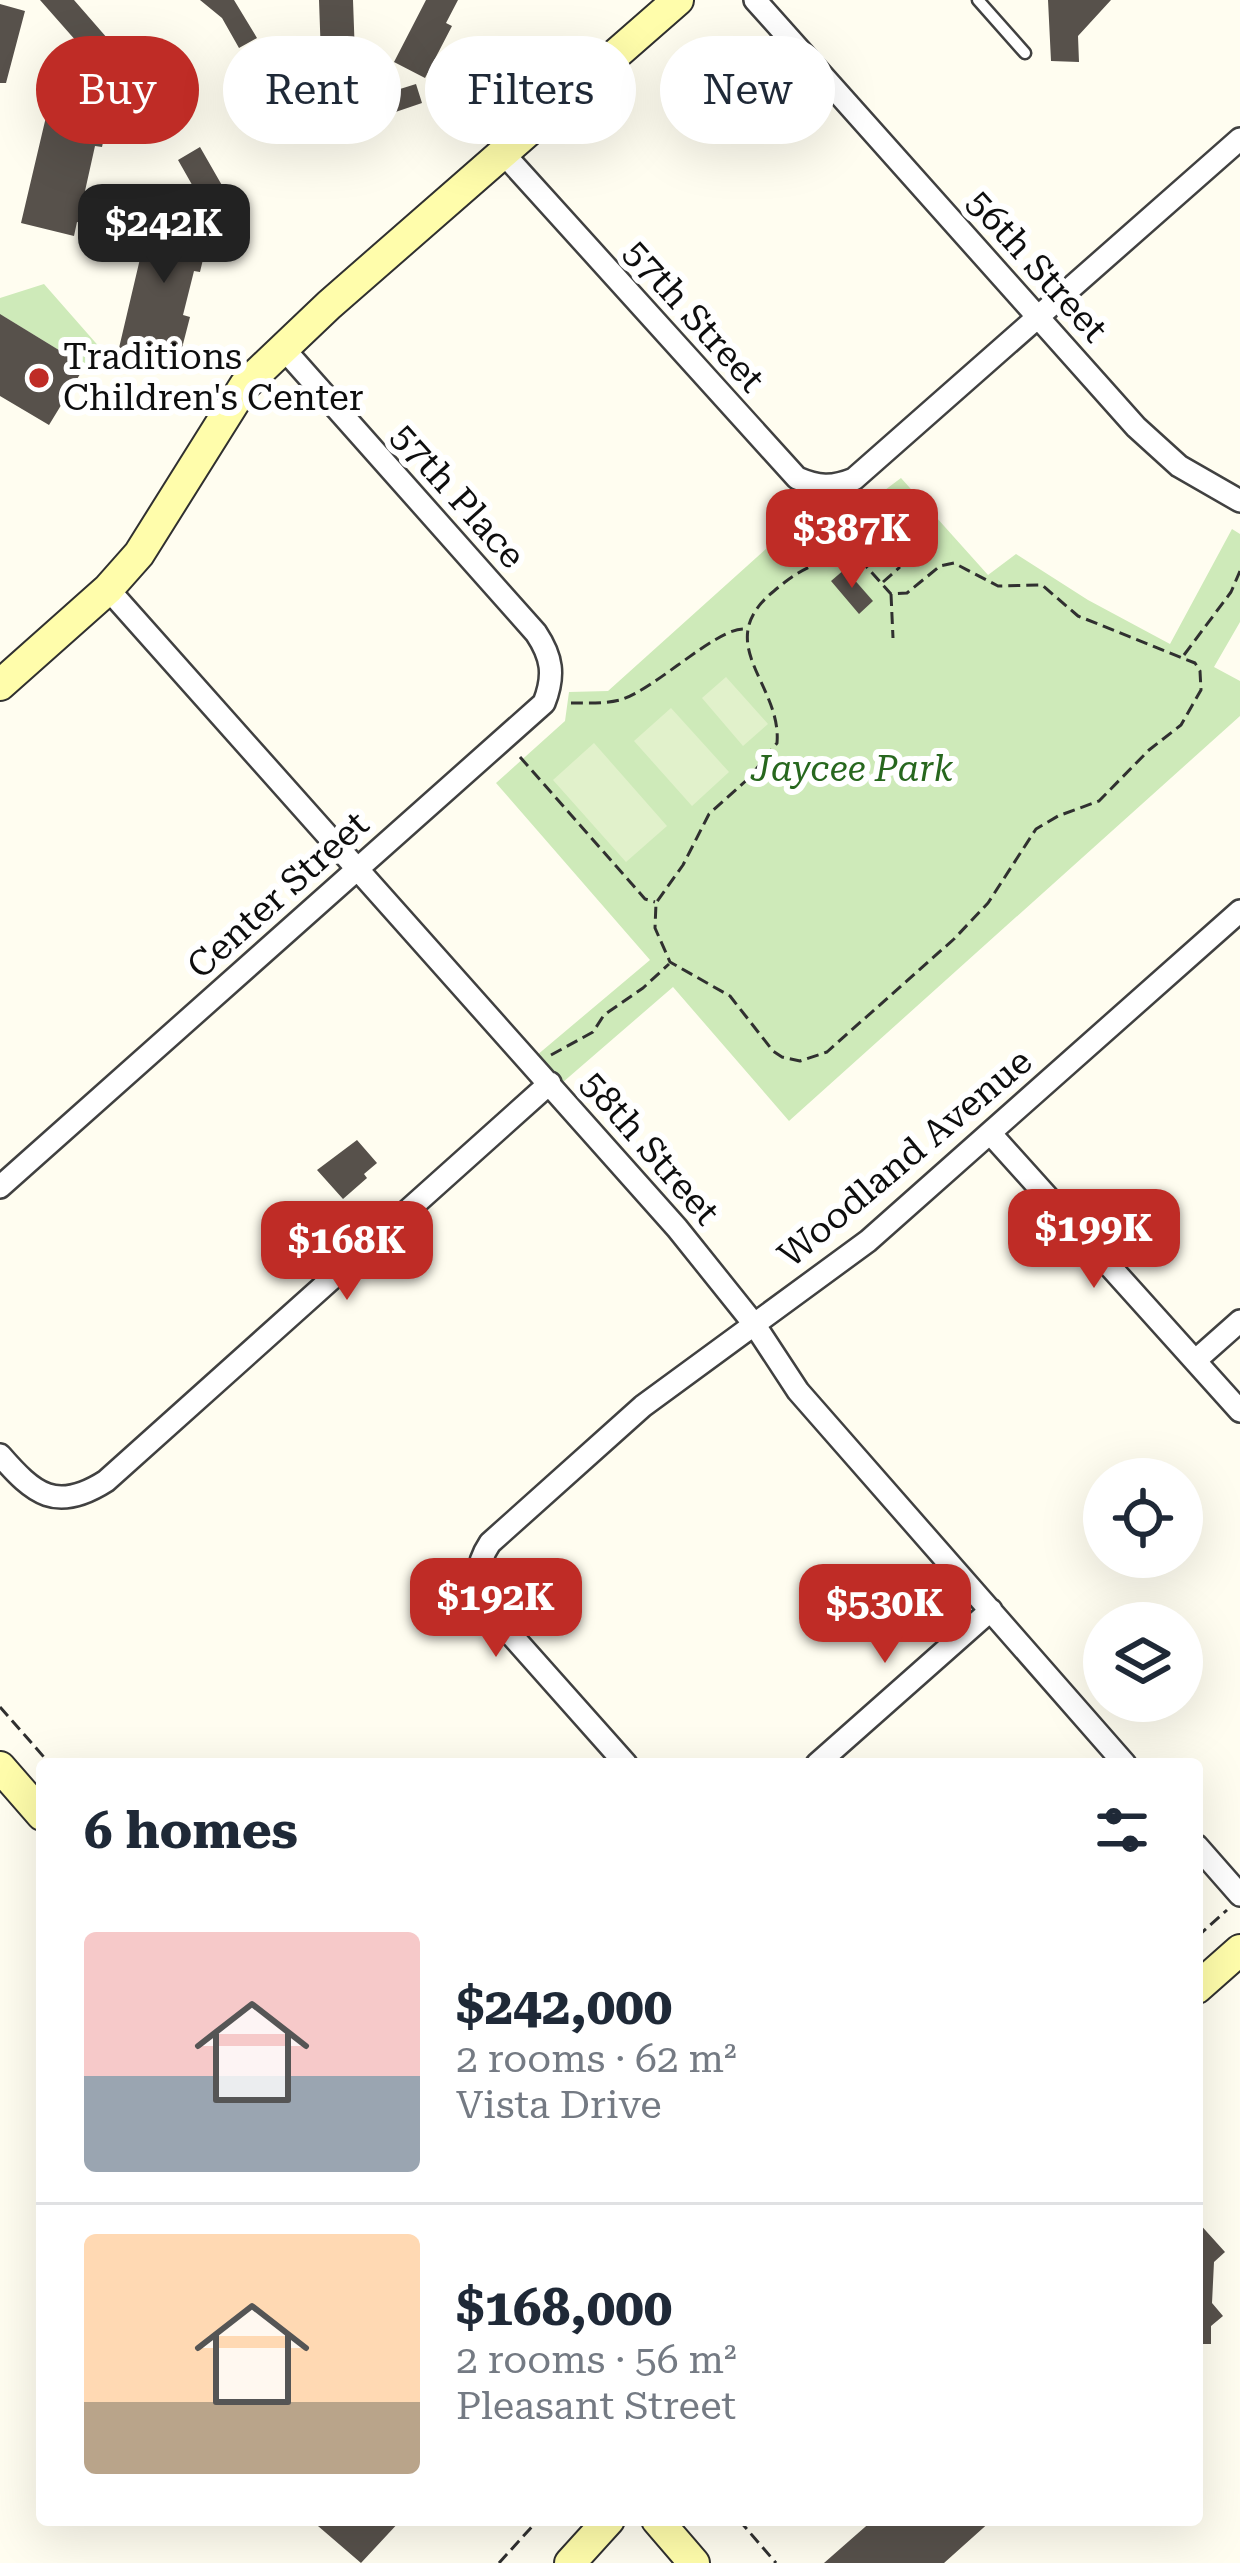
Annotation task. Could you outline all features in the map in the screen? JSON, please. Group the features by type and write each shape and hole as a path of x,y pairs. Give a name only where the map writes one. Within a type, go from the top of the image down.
{"street":[{"path":"0,686 108,589 139,554 245,385 678,0"},
{"name":"56th Street","path":"755,0 1136,427 1179,466 1240,501"},
{"path":"1038,316 1240,139"},
{"name":"57th Street","path":"503,153 797,478 816,486 836,486 854,479 1038,316"},
{"name":"57th Place","path":"284,349 536,633"},
{"name":"58th Street","path":"108,589 677,1228 754,1324 798,1391 1120,1758"},
{"name":"Center Street","path":"0,1187 544,703 552,668 536,633"},
{"name":"Woodland Avenue","path":"621,1758 481,1596 478,1568 494,1538 643,1406 868,1241 1240,911"},
{"path":"0,1455 30,1489 49,1496 69,1498 106,1481 542,1075"},
{"path":"990,1133 1240,1412"},
{"path":"1196,1360 1240,1321"},
{"path":"824,1758 991,1610"},
{"path":"0,1767 36,1808"},
{"path":"1203,1855 1234,1902"},
{"path":"1203,1983 1240,1950"},
{"path":"570,2563 604,2526"},
{"path":"662,2526 694,2563"}],"lane":[{"path":"978,0 1025,53"}],"path":[{"path":"823,561 826,513"},
{"path":"891,594 907,593 940,566 954,563 998,586 1042,585 1078,616 1183,657 1200,671 1201,690 1181,725 1149,750 1100,801 1036,829 988,903 826,1052 800,1061 782,1057 730,996 670,962 655,928 656,903 683,865 709,814 749,778 777,743 778,719 749,658 748,629 757,607 794,575 823,561 856,560 891,594 893,638"},
{"path":"881,584 900,567"},
{"path":"1183,657 1231,592 1240,571"},
{"path":"571,703 623,699 678,668 729,629 748,629"},
{"path":"520,758 645,898 656,903"},
{"path":"542,1075 560,1047 592,1032 604,1015 670,962"},
{"path":"0,1707 45,1758"},
{"path":"1203,1931 1234,1902"},
{"path":"500,2563 533,2526"},
{"path":"745,2526 776,2563"}],"green space":[{"path":"44,284 102,350 85,366 3,316 0,319 0,298"},
{"name":"Jaycee Park","path":"901,478 988,575 1016,554 1170,644 1232,529 1240,534 1240,622 1214,667 1240,681 1240,716 789,1121 673,987 555,1089 530,1061 650,960 496,783 565,721 569,692 608,691 806,513 846,512"},
{"path":"726,677 768,724 743,746 702,698"},
{"path":"671,708 729,772 692,806 634,741"},
{"path":"594,743 667,826 626,862 553,780"}],"building":[{"path":"40,0 74,0 105,36 72,36"},
{"path":"200,0 234,0 256,36 232,36 222,18"},
{"path":"319,0 353,0 354,36 320,36"},
{"path":"426,0 458,0 446,23 452,26 447,36 425,36 425,78 401,66 401,48"},
{"path":"1048,0 1111,0 1078,36 1079,62 1051,61"},
{"path":"0,4 25,11 6,83 0,83"},
{"path":"416,84 422,103 401,110 401,89"},
{"path":"40,144 103,144 95,146 85,191 91,193 74,236 21,223"},
{"path":"200,147 239,215 216,227 178,160"},
{"path":"151,212 211,226 183,315 190,317 182,348 176,347 172,361 119,348"},
{"name":"Traditions Children's Center","path":"0,314 85,366 49,425 0,396"},
{"path":"845,569 873,601 859,614 831,581"},
{"path":"357,1140 377,1163 343,1199 317,1170"},
{"path":"1203,2228 1225,2252 1214,2262 1212,2303 1223,2316 1211,2326 1211,2344 1203,2344"},
{"path":"318,2526 395,2526 361,2563"},
{"path":"866,2526 985,2526 944,2563 824,2563"}],"place":[{"name":"Traditions Children's Center","path":"39,378"}]}
